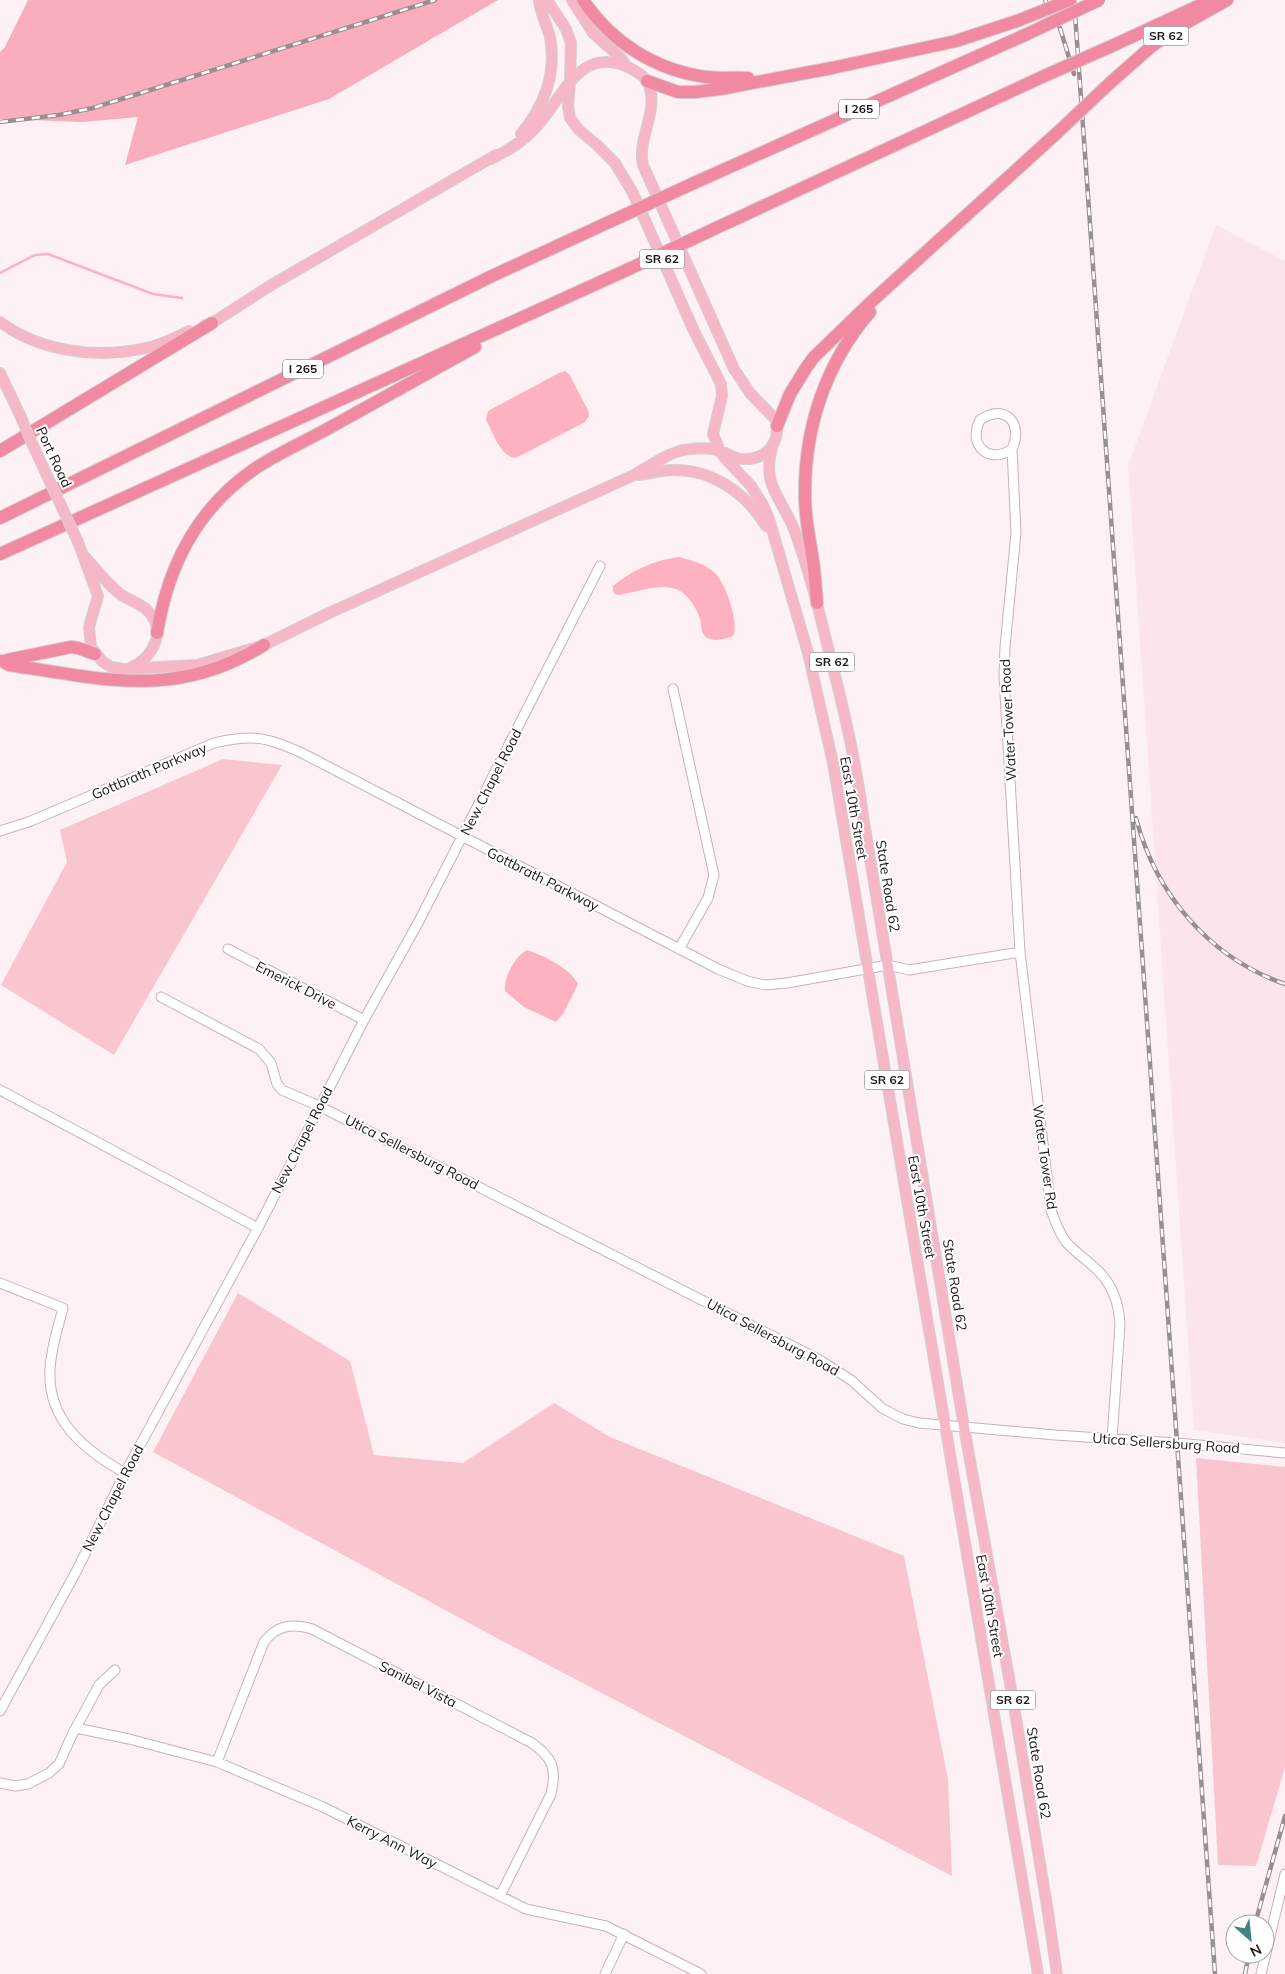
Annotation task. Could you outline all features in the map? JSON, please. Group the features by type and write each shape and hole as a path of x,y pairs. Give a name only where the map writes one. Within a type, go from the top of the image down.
{"highway":[{"path":"583,0 603,26 621,41 645,57 660,64 706,77 765,80"},
{"path":"647,81 670,90 686,92 720,89 832,68 956,42 1070,0"},
{"name":"I 265","path":"0,518 492,276 1099,0"},
{"path":"0,554 527,316 1212,0"},
{"name":"SR 62","path":"817,603 805,497 807,457 817,408 830,370 849,340 863,320 919,259 1111,82 1152,46 1179,27 1227,0"},
{"path":"777,426 790,394 814,357 919,259"},
{"path":"157,633 168,586 182,551 206,515 239,481 273,458 424,376 527,316"},
{"path":"0,451 212,323"},
{"path":"1,661 9,665 106,680 139,682 189,677 241,659 264,644"},
{"path":"1,661 71,648 78,648 95,654"}],"main road":[{"path":"491,159 520,136 531,122 547,91 551,74 552,56 550,39 539,0"},
{"path":"547,0 566,29 571,43 570,82"},
{"path":"572,0 594,33 618,55 626,66"},
{"path":"0,322 24,336 44,344 66,350 94,354 148,348 212,323 273,284 385,218 524,140 581,70 593,64 609,62 626,66 641,74 651,90 651,104 642,147 643,165 734,369 750,394 776,420 777,438 772,448 768,466 770,481 795,531 817,603"},
{"name":"SR 62","path":"570,82 568,106 570,118 579,130 605,152 627,181 694,331 719,379 722,396 713,434 720,451"},
{"name":"Port Road","path":"0,373 78,542 98,596 88,634 95,654"},
{"path":"95,654 110,667 123,669 198,665 264,644 632,476 686,449 720,451 738,458 748,459 760,456 772,448"},
{"name":"East 10th Street","path":"720,451 756,494 769,519 808,654 831,754 1038,1974"},
{"path":"632,476 670,470 684,470 694,471 720,481 734,489 758,513 777,544"},
{"path":"82,553 121,594 142,606 154,620 157,640 149,655 142,662 131,668"},
{"name":"State Road 62","path":"817,603 858,775 863,816 964,1427 1015,1710 1057,1974"}],"street":[{"name":"Water Tower Road","path":"1012,449 1004,455 995,456 988,454 982,449 976,442 975,434 980,420 993,413 1008,416 1014,423 1017,432 1012,449 1016,533 1004,658 1020,952 1025,991"},
{"name":"New Chapel Road","path":"0,1711 77,1570 125,1473 258,1228 364,1020 418,923 600,566"},
{"path":"673,689 714,875 708,898 679,949"},
{"name":"Gottbrath Parkway","path":"0,831 31,821 214,743 242,737 261,737 278,742 302,753 679,949 747,981 765,985 787,983 888,965 909,970 1020,952"},
{"name":"Emerick Drive","path":"228,949 364,1020"},
{"name":"Water Tower Rd","path":"1025,991 1051,1210 1067,1242 1095,1267 1106,1281 1113,1292 1119,1312 1120,1325 1112,1439"},
{"name":"Utica Sellersburg Road","path":"161,997 259,1049 271,1063 277,1084 282,1090 319,1106 818,1359 851,1380 882,1408 894,1415 919,1423 946,1426 1285,1453"},
{"path":"0,1090 258,1228"},
{"path":"0,1282 63,1308 54,1340 50,1369 51,1388 58,1411 65,1424 79,1441 125,1473"},
{"name":"Sanibel Vista","path":"217,1762 264,1642 270,1634 279,1628 289,1625 312,1629 532,1743 549,1758 554,1768 551,1794 500,1896"},
{"path":"0,1783 15,1786 28,1784 49,1773 59,1764 99,1685 115,1670"},
{"name":"Kerry Ann Way","path":"76,1728 130,1739 217,1762 323,1807 526,1909 596,1923 624,1934 701,1974"},
{"path":"1261,1974 1285,1874"},
{"path":"605,1974 624,1934"}],"shaded area":[{"path":"28,0 498,0 329,99 125,165 138,117 83,122 0,119 0,52 5,47"},
{"path":"1216,225 1285,261 1285,1443 1194,1430 1128,466"},
{"path":"565,371 569,374 588,410 589,416 585,422 516,458 510,457 501,449 486,420 488,411"},
{"path":"679,557 706,567 714,572 723,584 735,622 733,636 720,640 707,638 702,631 699,615 692,603 683,593 673,588 649,588 618,595 613,591 613,586 636,571 661,561"},
{"path":"223,759 282,765 114,1055 1,985 67,862 60,830"},
{"path":"527,950 563,968 578,984 563,1014 556,1022 524,1007 505,991 506,980 511,968 518,957"},
{"path":"238,1293 350,1361 374,1455 463,1463 554,1403 610,1437 904,1556 948,1779 952,1876 506,1643 153,1452"},
{"path":"1196,1458 1285,1467 1285,1767 1256,1866 1218,1865"}],"waterway":[{"path":"0,273 35,255 48,254 153,294 182,298"}],"railway":[{"path":"0,122 59,115 93,108 435,0"},
{"path":"1045,0 1060,28 1074,74"},
{"path":"1074,0 1215,1974"},
{"path":"1136,818 1145,846 1157,873 1172,898 1190,920 1210,940 1233,958 1258,973 1285,984"},
{"path":"1258,1914 1285,1816"},
{"path":"1245,1974 1247,1964"}]}
